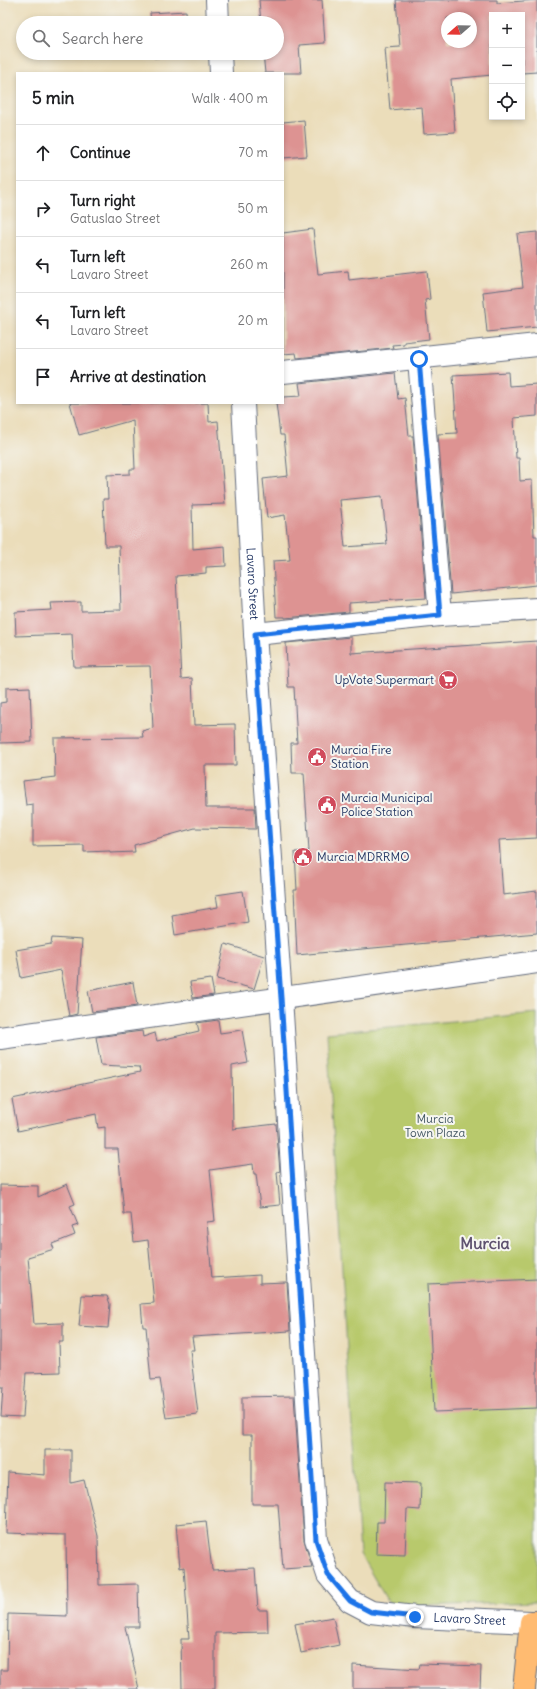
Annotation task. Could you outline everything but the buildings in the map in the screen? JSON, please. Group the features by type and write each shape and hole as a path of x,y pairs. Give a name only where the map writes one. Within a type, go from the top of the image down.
{"highway":[{"path":"524,1689 534,1622"}],"street":[{"path":"217,0 218,16"},
{"path":"220,60 221,72"},
{"path":"284,372 419,359 537,345"},
{"path":"419,359 440,615"},
{"name":"Lavaro Street","path":"243,404 255,634 281,998 316,1540 328,1575 350,1601 371,1612 415,1617 534,1622"},
{"path":"255,634 440,615 537,608"},
{"path":"0,1038 537,962"}],"green space":[{"name":"Murcia Town Plaza","path":"537,1013 537,1602 391,1607 360,1554 327,1033"}],"place":[{"name":"UpVote Supermart","path":"448,680"},
{"name":"Murcia Fire Station","path":"317,757"},
{"name":"Murcia Municipal Police Station","path":"327,805"},
{"name":"Murcia MDRRMO","path":"303,857"}],"district":[{"name":"Murcia","path":"485,1243"}],"route":[{"path":"415,1617 371,1612 350,1601 328,1575 316,1540 281,998 255,634 440,615 419,359"}]}
